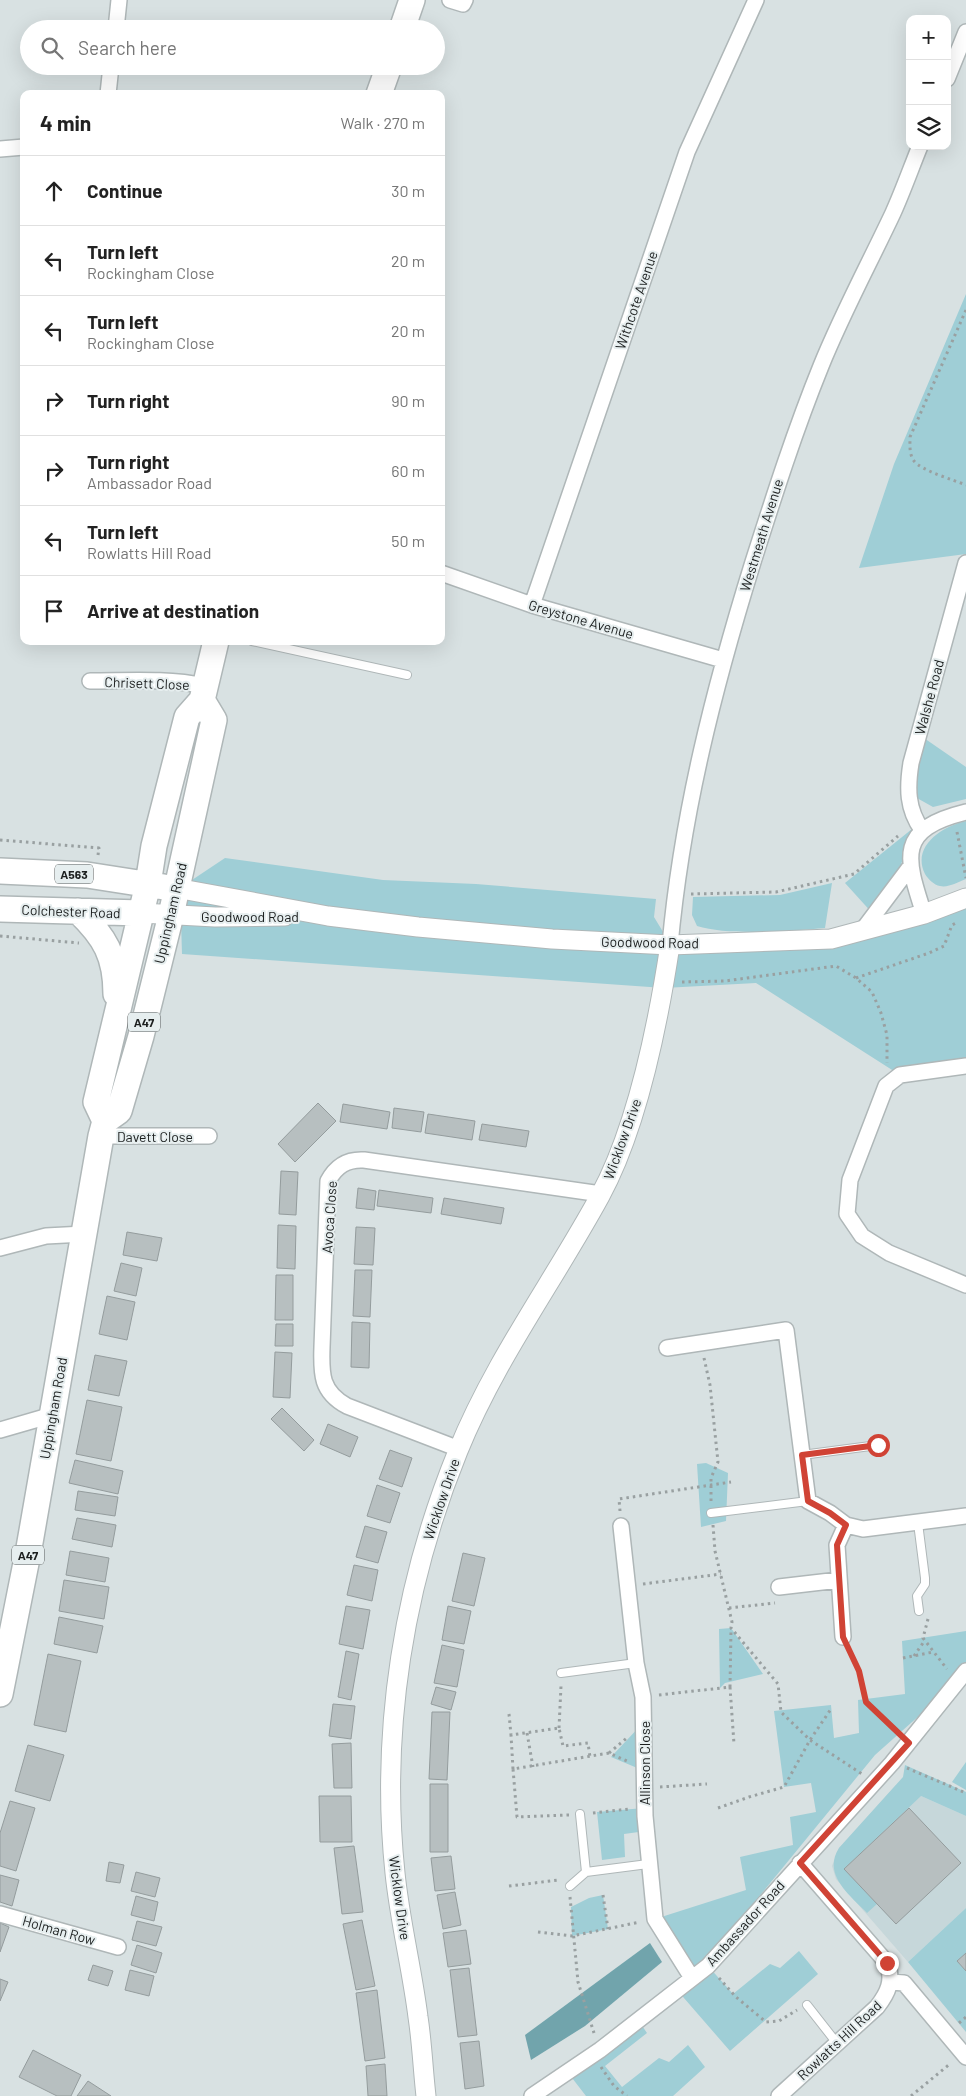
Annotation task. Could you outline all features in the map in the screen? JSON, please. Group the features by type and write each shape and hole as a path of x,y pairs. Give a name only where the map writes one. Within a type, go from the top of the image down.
{"highway":[{"path":"405,20 412,0"},
{"path":"380,90 386,75"},
{"name":"Uppingham Road","path":"0,1694 29,1548 103,1128 96,1102 148,884 154,846 187,717 204,693 215,645"},
{"name":"Uppingham Road","path":"103,1128 119,1111 141,1036 171,915 214,720 204,693"},
{"name":"A563","path":"0,871 87,875 176,888"},
{"name":"Colchester Road","path":"0,909 141,913"},
{"path":"78,911 93,926 109,948 116,987 116,1016"}],"street":[{"path":"117,20 119,0"},
{"path":"450,0 463,4 465,0"},
{"name":"Withcote Avenue","path":"532,606 686,152 756,0"},
{"path":"951,69 966,32"},
{"path":"108,90 110,75"},
{"path":"0,149 20,147"},
{"name":"Westmeath Avenue","path":"670,945 675,893 694,778 723,660 792,441 822,364 894,210 918,150"},
{"name":"Walshe Road","path":"919,826 908,802 911,763 966,563"},
{"name":"Greystone Avenue","path":"445,574 532,606 723,660"},
{"name":"Chrisett Close","path":"90,681 159,680 186,682 204,693"},
{"path":"924,914 910,867 919,826 960,814"},
{"path":"862,932 910,867"},
{"name":"Goodwood Road","path":"176,888 328,916 418,927 552,939 670,945 831,939 924,914 966,898"},
{"name":"Goodwood Road","path":"141,913 171,915 328,916"},
{"name":"Wicklow Drive","path":"426,2096 418,2018 395,1875 392,1830 392,1741 401,1652 412,1599 431,1525 459,1449 500,1363 601,1194 622,1145 639,1095 665,982 670,945"},
{"path":"966,1066 900,1075 886,1086 850,1180 847,1214 862,1236 889,1253 966,1285"},
{"name":"Davett Close","path":"103,1128 209,1136"},
{"name":"Avoca Close","path":"459,1449 347,1406 333,1396 324,1382 321,1365 328,1181 332,1174 345,1162 364,1160 601,1194"},
{"path":"0,1248 46,1236 84,1234"},
{"path":"667,1348 786,1330 808,1501 830,1513 846,1525 863,1529 966,1516"},
{"path":"0,1430 52,1415"},
{"path":"843,1637 837,1545 846,1525"},
{"name":"Allinson Close","path":"621,1526 636,1663 644,1697 644,1788 648,1864 655,1919 692,1978"},
{"path":"779,1587 839,1580"},
{"name":"Ambassador Road","path":"532,2096 596,2053 708,1966 892,1763 966,1671"},
{"path":"800,1863 887,1963 891,1972 891,1982 904,1983 964,2055"},
{"name":"Holman Row","path":"0,1914 118,1947"},
{"name":"Rowlatts Hill Road","path":"779,2096 836,2042 877,2007 891,1982"}],"lane":[{"path":"270,645 407,675"},
{"path":"802,1455 878,1445"},
{"path":"711,1513 808,1501"},
{"path":"918,1523 925,1578 925,1584 917,1596 919,1611"},
{"path":"561,1673 636,1663"},
{"path":"580,1814 586,1872"},
{"path":"570,1886 586,1872 648,1864"},
{"path":"807,2005 836,2042"}],"path":[{"path":"966,310 910,438 910,450 915,462 926,469 966,485"},
{"path":"960,814 966,878"},
{"path":"675,893 702,895 776,892 854,874 919,826"},
{"path":"0,840 99,848 97,860"},
{"path":"856,978 944,946 952,925 959,921"},
{"path":"0,936 87,944"},
{"path":"665,982 725,981 836,966 856,978 872,992 881,1013 888,1035 886,1086"},
{"path":"707,1367 718,1462 711,1478 711,1513 715,1551 732,1622 730,1686 734,1744"},
{"path":"621,1526 619,1499 731,1482"},
{"path":"628,1586 720,1574"},
{"path":"728,1608 779,1603 779,1587"},
{"path":"731,1628 778,1684 781,1712 810,1740 875,1782"},
{"path":"843,1637 859,1671 866,1702 909,1743"},
{"path":"914,1656 924,1640"},
{"path":"903,1658 934,1652"},
{"path":"561,1673 559,1728 563,1746 588,1743 590,1757"},
{"path":"644,1697 730,1686"},
{"path":"718,1808 784,1787 810,1740 831,1709"},
{"path":"509,1714 517,1817 527,1818"},
{"path":"511,1735 559,1728"},
{"path":"527,1733 533,1767"},
{"path":"513,1769 609,1754 644,1768"},
{"path":"892,1763 966,1793"},
{"path":"644,1788 707,1784"},
{"path":"509,1886 577,1878"},
{"path":"570,1886 572,1936 578,1982 596,2053 614,2086 627,2096"},
{"path":"603,1895 608,1929"},
{"path":"538,1932 572,1936 655,1919"},
{"path":"708,1966 736,1997 766,2022 779,2021 807,2005"},
{"path":"911,2096 964,2055"}],"shaded area":[{"path":"966,294 966,554 859,568 894,464"},
{"path":"921,736 966,767 966,799 933,807 908,793"},
{"path":"966,821 966,879 946,886 940,886 931,882 925,874 922,864 922,855 926,846 948,827"},
{"path":"912,829 896,881 874,915 845,883"},
{"path":"225,858 383,880 476,884 656,899 654,917 671,945 827,944 922,925 966,902 966,1066 900,1075 756,983 664,988 182,954 180,888"},
{"path":"832,883 825,928 760,932 726,931 697,926 692,915 693,897 780,895"},
{"path":"706,1463 728,1473 726,1521 701,1527 697,1464"},
{"path":"731,1628 763,1674 725,1683 720,1688 719,1629"},
{"path":"966,1631 966,1671 957,1682 875,1755 694,1976 708,1966 733,1994 770,1964 780,1968 799,1951 818,1974 730,2051 677,1990 692,1978 655,1919 746,1890 740,1857 793,1845 790,1817 816,1812 811,1783 784,1787 774,1711 831,1705 834,1738 859,1733 858,1700 905,1694 902,1641"},
{"path":"641,1725 642,1770 611,1757"},
{"path":"966,1762 966,1790 952,1782"},
{"path":"905,1765 966,1792 966,1816 921,1796 844,1869 877,1904 867,1913 840,1884 834,1867 835,1858 839,1848 903,1777"},
{"path":"896,1785 966,1816 966,1908 908,1962 836,1879 832,1866 839,1848"},
{"path":"644,1808 646,1831 624,1834 625,1857 602,1860 597,1812"},
{"path":"603,1895 608,1929 572,1936 571,1907 589,1898"},
{"path":"966,1908 966,1953 957,1961 966,1971 966,2032 908,1962"},
{"path":"650,1943 662,1962 585,2026 531,2060 525,2035"},
{"path":"638,2020 647,2033 605,2066 622,2087 659,2058 669,2062 688,2045 705,2067 673,2096 586,2096 569,2074"}],"building":[{"path":"318,1103 336,1121 295,1162 278,1144"},
{"path":"343,1104 390,1112 387,1129 340,1122"},
{"path":"394,1108 424,1112 421,1132 392,1128"},
{"path":"428,1114 475,1121 472,1140 425,1133"},
{"path":"482,1124 529,1131 526,1147 479,1140"},
{"path":"281,1171 298,1172 296,1215 279,1214"},
{"path":"358,1188 376,1191 374,1210 356,1208"},
{"path":"379,1190 433,1198 431,1213 377,1206"},
{"path":"444,1198 504,1208 501,1224 441,1214"},
{"path":"278,1225 296,1226 295,1269 277,1268"},
{"path":"356,1227 375,1228 373,1265 354,1264"},
{"path":"127,1232 162,1238 157,1261 123,1255"},
{"path":"121,1263 142,1268 136,1296 114,1291"},
{"path":"355,1270 372,1270 370,1317 353,1316"},
{"path":"276,1275 293,1275 293,1320 275,1320"},
{"path":"107,1296 135,1302 127,1340 99,1334"},
{"path":"352,1322 370,1323 369,1368 351,1367"},
{"path":"276,1324 293,1324 293,1346 275,1346"},
{"path":"275,1352 292,1353 290,1398 273,1397"},
{"path":"95,1355 127,1361 119,1396 88,1390"},
{"path":"87,1400 122,1407 111,1461 76,1454"},
{"path":"282,1408 314,1440 304,1451 271,1419"},
{"path":"328,1424 358,1437 350,1457 320,1444"},
{"path":"390,1450 412,1458 402,1487 379,1479"},
{"path":"75,1460 123,1471 118,1494 69,1483"},
{"path":"377,1485 400,1493 390,1523 367,1516"},
{"path":"78,1491 118,1497 115,1516 75,1510"},
{"path":"77,1518 116,1525 112,1547 72,1539"},
{"path":"365,1526 387,1532 378,1563 356,1557"},
{"path":"70,1551 109,1558 105,1582 66,1575"},
{"path":"463,1553 485,1558 474,1606 452,1601"},
{"path":"354,1565 378,1570 372,1601 347,1595"},
{"path":"64,1580 109,1587 104,1619 59,1611"},
{"path":"346,1606 370,1610 363,1649 339,1644"},
{"path":"448,1606 471,1611 464,1644 442,1640"},
{"path":"59,1617 103,1626 97,1653 54,1644"},
{"path":"442,1645 464,1650 457,1687 434,1683"},
{"path":"346,1651 359,1654 351,1700 338,1697"},
{"path":"48,1654 81,1661 66,1732 34,1725"},
{"path":"436,1687 456,1692 451,1710 431,1704"},
{"path":"333,1704 355,1706 351,1739 329,1736"},
{"path":"432,1712 450,1712 447,1780 429,1779"},
{"path":"351,1743 352,1788 334,1788 332,1744"},
{"path":"28,1745 64,1755 50,1801 15,1791"},
{"path":"430,1784 448,1784 448,1852 430,1852"},
{"path":"319,1796 351,1796 352,1842 320,1842"},
{"path":"10,1801 35,1808 16,1871 0,1866 0,1833"},
{"path":"909,1808 961,1863 896,1924 844,1869"},
{"path":"354,1846 363,1912 342,1914 334,1848"},
{"path":"451,1856 455,1889 435,1891 431,1858"},
{"path":"109,1862 124,1865 120,1883 106,1881"},
{"path":"136,1872 160,1878 155,1897 131,1891"},
{"path":"0,1875 19,1880 12,1906 0,1902"},
{"path":"455,1892 461,1925 443,1929 437,1895"},
{"path":"136,1896 158,1902 154,1921 131,1915"},
{"path":"362,1920 375,1986 356,1990 343,1924"},
{"path":"137,1921 162,1927 156,1946 132,1940"},
{"path":"0,1923 9,1927 0,1952"},
{"path":"466,1930 471,1964 448,1967 443,1933"},
{"path":"137,1945 162,1953 156,1973 131,1965"},
{"path":"966,1953 966,1971 957,1961"},
{"path":"93,1965 113,1971 108,1986 88,1980"},
{"path":"469,1968 477,2035 458,2037 450,1970"},
{"path":"130,1970 154,1976 149,1996 125,1990"},
{"path":"0,1979 8,1982 0,2001"},
{"path":"377,1990 385,2058 365,2061 356,1993"},
{"path":"479,2041 484,2086 465,2089 460,2043"},
{"path":"33,2050 81,2075 71,2096 57,2096 19,2077"},
{"path":"385,2064 387,2096 368,2096 366,2066"},
{"path":"88,2081 111,2096 77,2096"}],"route":[{"path":"878,1445 802,1455 808,1501 830,1513 846,1525 837,1545 843,1637 859,1671 866,1702 909,1743 800,1863 887,1963"}]}
